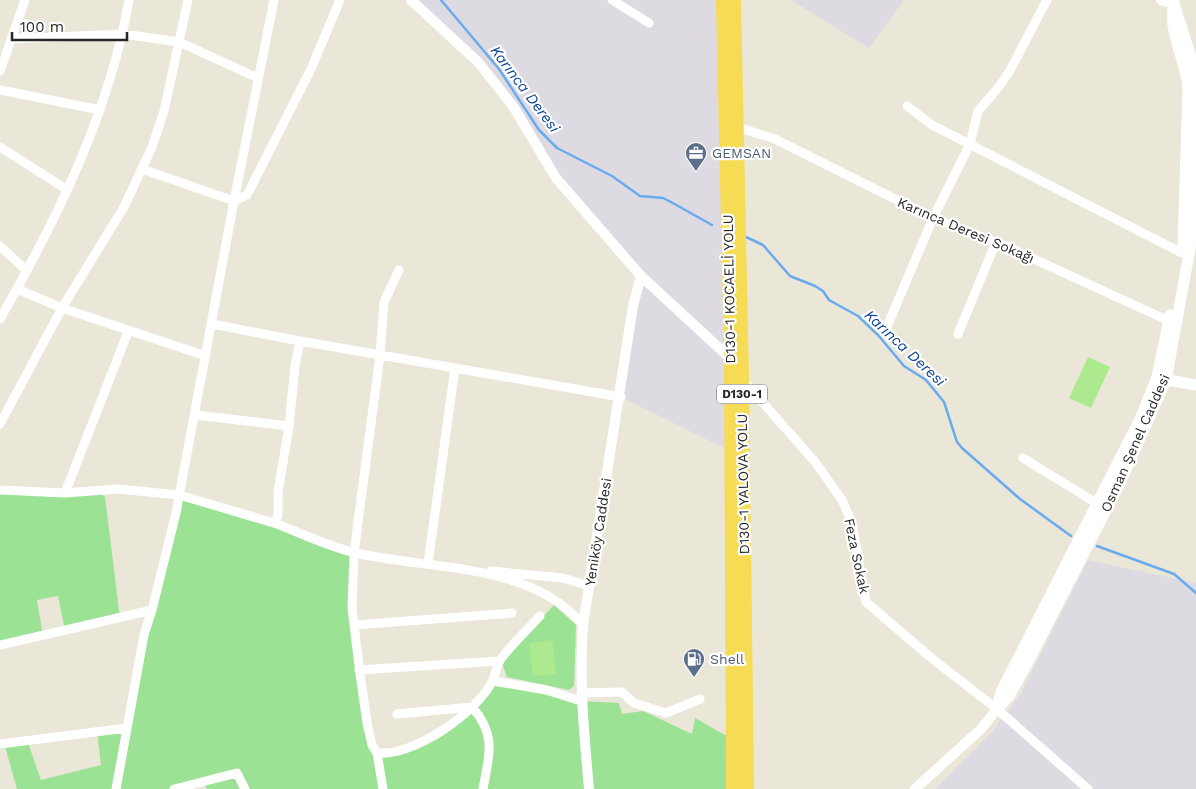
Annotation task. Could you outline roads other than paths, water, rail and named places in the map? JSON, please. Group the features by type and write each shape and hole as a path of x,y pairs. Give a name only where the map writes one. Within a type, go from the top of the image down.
{"highway":[{"name":"D130-1 KOCAELİ YOLU","path":"723,0 731,358 733,789"},
{"name":"D130-1 YALOVA YOLU","path":"734,0 742,379 746,789"},
{"path":"745,702 755,789"},
{"path":"726,789 733,772"}],"main road":[{"name":"Osman Şenel Caddesi","path":"997,710 1001,692 1033,642 1071,568 1120,483 1162,374 1186,254 1195,165 1195,63 1174,2"},
{"name":"Osman Şenel Caddesi","path":"1174,2 1172,25 1184,63 1188,88 1186,254"},
{"name":"Osman Şenel Caddesi","path":"1071,568 1098,504 1162,374"},
{"path":"1162,374 1196,378"},
{"path":"1162,374 1196,385"}],"street":[{"path":"1,68 25,0"},
{"path":"0,319 27,270 80,162 100,110 123,34 128,0"},
{"path":"0,424 62,308 124,207 142,169 164,111 188,0"},
{"path":"116,789 144,635 152,610 179,495 274,0"},
{"path":"142,169 234,201 247,195 311,69 340,0"},
{"path":"411,0 478,62 513,106 556,178 641,276 731,358"},
{"path":"612,0 649,23"},
{"path":"886,328 933,218 970,144 978,111 1009,72 1047,0"},
{"path":"1161,0 1174,2"},
{"path":"12,39 123,34 179,42 258,78"},
{"path":"0,90 100,110"},
{"path":"907,106 932,125 1186,254"},
{"name":"Karınca Deresi Sokağı","path":"737,127 775,139 933,218 996,242 1173,322"},
{"path":"0,147 66,189"},
{"path":"958,334 996,242"},
{"path":"0,246 27,270"},
{"path":"383,789 377,753 372,746 367,723 352,608 354,553 380,355 384,302 399,270"},
{"name":"Yeniköy Caddesi","path":"589,789 581,697 584,625 633,306 641,276"},
{"path":"17,289 128,332 206,356"},
{"path":"212,324 620,397"},
{"path":"65,493 128,332"},
{"path":"274,523 278,516 278,492 289,426 294,366 300,341"},
{"path":"428,564 455,368"},
{"name":"Feza Sokak","path":"742,379 816,463 842,500 852,523 866,602 935,661 997,710 1088,789"},
{"path":"195,415 289,426"},
{"path":"1022,458 1098,504"},
{"path":"0,490 65,493 118,489 179,495 274,523 354,553 474,570 563,578 589,586"},
{"path":"474,570 528,587 549,597 572,611 584,625"},
{"path":"0,646 152,610"},
{"path":"354,625 512,613"},
{"path":"377,753 389,754 440,732 466,714 493,681 499,661 540,616"},
{"path":"359,670 499,661"},
{"path":"493,681 581,697 622,692 634,703 666,714 700,699"},
{"path":"397,714 472,707"},
{"path":"472,707 481,717 488,732 491,748 483,789"},
{"name":"Osman Şenel Caddesi","path":"915,789 982,729 997,710"},
{"path":"0,744 127,728"},
{"path":"174,789 237,773 246,789"}],"waterway":[{"name":"Karınca Deresi","path":"441,0 499,69 539,130 557,148 612,176 640,196 663,198 712,225"},
{"name":"Karınca Deresi","path":"746,237 763,245 790,276 815,286 823,291 829,300 858,316 878,335 904,366 926,380 944,402 957,442 962,448 1020,499 1071,536"},
{"path":"1097,546 1174,574 1196,593"}],"place":[{"name":"GEMSAN","path":"696,172"},
{"name":"Shell","path":"694,678"}]}
